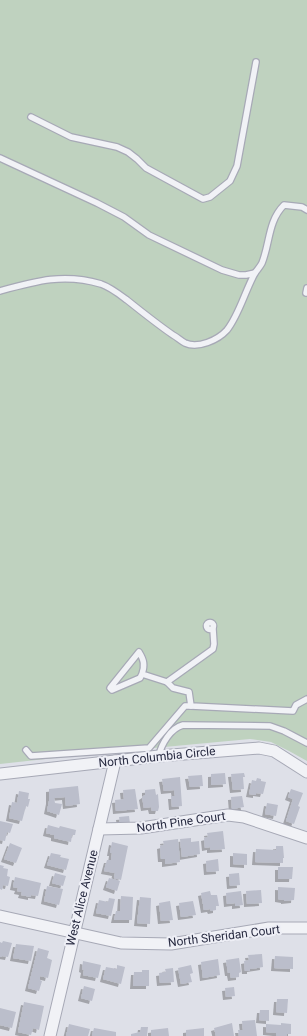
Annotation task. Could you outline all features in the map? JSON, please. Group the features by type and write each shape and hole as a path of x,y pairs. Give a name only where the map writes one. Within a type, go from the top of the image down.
{"street":[{"name":"North Columbia Circle","path":"0,774 159,756 258,748 274,751 307,772"},
{"name":"West Alice Avenue","path":"50,1036 114,761"},
{"name":"North Pine Court","path":"99,828 141,828 228,815 244,817 307,838"},
{"name":"North Sheridan Court","path":"0,916 73,933 121,942 171,944 269,928 307,928"}],"lane":[{"path":"31,117 71,137 117,147 128,152 146,168 203,199 210,197 230,181 237,166 256,62"},
{"path":"0,158 98,203 124,217 148,235 222,270 239,275 255,273"},
{"path":"0,291 59,278 85,280 103,285 119,294 166,330 186,343 197,344 212,341 226,331 236,315 255,273 262,264 273,222 278,210 284,205 302,207 307,210"},
{"path":"167,682 213,649 213,630"},
{"path":"139,652 144,660 142,674 140,678 112,690 110,688 139,652"},
{"path":"142,674 167,682 173,688 189,692 191,706"},
{"path":"26,750 31,756 150,748 185,706 293,711 296,705 307,699"},
{"path":"159,756 163,743 179,726 183,725 270,726 307,742"}],"green space":[{"path":"0,0 307,0 307,761 271,742 250,739 0,764"}],"building":[{"path":"225,773 226,784 211,785 211,774"},
{"path":"244,773 244,789 233,790 231,774"},
{"path":"202,775 203,786 190,787 188,776"},
{"path":"180,777 182,806 172,807 171,796 175,796 174,790 164,791 162,779"},
{"path":"257,778 266,782 263,794 249,794 252,780 256,781"},
{"path":"78,786 80,804 66,806 65,797 54,798 55,803 62,804 59,815 47,811 49,789"},
{"path":"135,789 138,809 116,811 115,800 124,799 123,790"},
{"path":"155,789 156,795 158,794 159,807 158,811 152,811 151,807 144,808 142,797 145,795 145,790"},
{"path":"291,789 303,793 294,824 286,821 293,799 288,797"},
{"path":"19,791 29,793 28,799 30,799 28,807 26,806 22,821 9,818 12,802 17,803"},
{"path":"242,796 244,807 232,809 231,797"},
{"path":"267,803 278,805 276,816 265,814"},
{"path":"129,816 130,824 120,824 119,817"},
{"path":"0,821 13,824 10,833 7,832 5,841 0,840"},
{"path":"48,825 76,830 75,835 72,835 71,842 54,838 54,835 46,833"},
{"path":"223,831 225,849 210,850 210,847 205,848 204,838 208,837 207,833"},
{"path":"191,838 191,842 199,841 200,854 182,857 180,839"},
{"path":"178,839 180,862 165,864 165,859 161,859 160,846 164,845 163,841"},
{"path":"112,842 128,846 121,880 114,878 115,873 104,871 107,860 111,860 112,853 110,853"},
{"path":"10,843 22,848 16,863 4,859"},
{"path":"276,846 283,846 283,863 255,862 256,849 276,850"},
{"path":"51,853 61,855 60,857 69,859 66,870 47,865"},
{"path":"233,853 247,854 247,865 233,864"},
{"path":"218,859 219,871 207,872 206,861"},
{"path":"0,865 4,866 3,868 8,869 7,876 10,877 8,886 3,885 2,890 0,889"},
{"path":"278,867 293,867 292,879 278,879"},
{"path":"55,873 66,876 63,886 52,883"},
{"path":"239,873 240,885 230,886 229,874"},
{"path":"15,877 41,883 38,896 31,895 31,897 21,895 22,892 17,891 18,888 13,887"},
{"path":"109,878 120,881 117,891 106,887"},
{"path":"47,886 63,889 59,905 44,901"},
{"path":"278,887 295,888 294,900 284,901 278,899"},
{"path":"261,890 262,903 247,904 246,891"},
{"path":"210,891 211,895 217,895 219,906 216,906 216,910 211,911 210,909 204,910 201,893"},
{"path":"241,891 243,905 235,906 235,903 227,904 226,893"},
{"path":"121,896 133,897 132,920 114,920 116,911 120,911"},
{"path":"140,897 151,898 150,924 137,923"},
{"path":"109,898 115,899 111,916 96,913 99,900 108,902"},
{"path":"170,901 173,920 161,921 159,903"},
{"path":"193,901 196,915 181,917 179,903"},
{"path":"3,941 12,943 8,957 0,957 0,942 2,943"},
{"path":"16,944 34,946 31,961 13,958"},
{"path":"38,948 49,951 47,958 52,960 48,978 40,976 40,980 42,981 39,991 28,988"},
{"path":"262,954 263,967 245,971 244,961 249,960 248,955"},
{"path":"275,956 293,957 293,969 274,968"},
{"path":"239,958 241,972 239,973 239,977 231,978 230,973 228,973 226,960"},
{"path":"218,959 220,975 203,978 201,962"},
{"path":"83,961 101,965 98,978 83,975"},
{"path":"117,965 125,967 121,984 103,979 106,967 117,969"},
{"path":"191,965 193,973 190,974 192,982 181,984 178,968"},
{"path":"173,968 174,982 160,983 159,973 166,972 165,969"},
{"path":"142,970 149,970 149,986 133,986 134,972 142,972"},
{"path":"84,986 95,989 92,1001 81,998"},
{"path":"234,987 235,996 226,997 225,988"},
{"path":"277,999 288,999 287,1013 276,1012"},
{"path":"24,1002 44,1006 39,1030 33,1028 31,1035 18,1032"},
{"path":"0,1008 16,1012 12,1028 0,1025"},
{"path":"260,1010 269,1010 269,1021 259,1020"},
{"path":"255,1020 257,1036 239,1036 238,1030 243,1030 242,1021"},
{"path":"232,1023 234,1036 216,1036 214,1028"},
{"path":"281,1023 291,1024 291,1034 287,1034 287,1036 276,1036 276,1033 266,1032 266,1024 281,1025"},
{"path":"69,1024 90,1029 88,1036 66,1036"},
{"path":"141,1027 148,1027 147,1036 131,1036 131,1034 140,1032"},
{"path":"94,1028 116,1032 116,1036 92,1036"},
{"path":"168,1028 169,1036 151,1036 151,1030"},
{"path":"204,1028 204,1036 186,1036 186,1030"}]}
